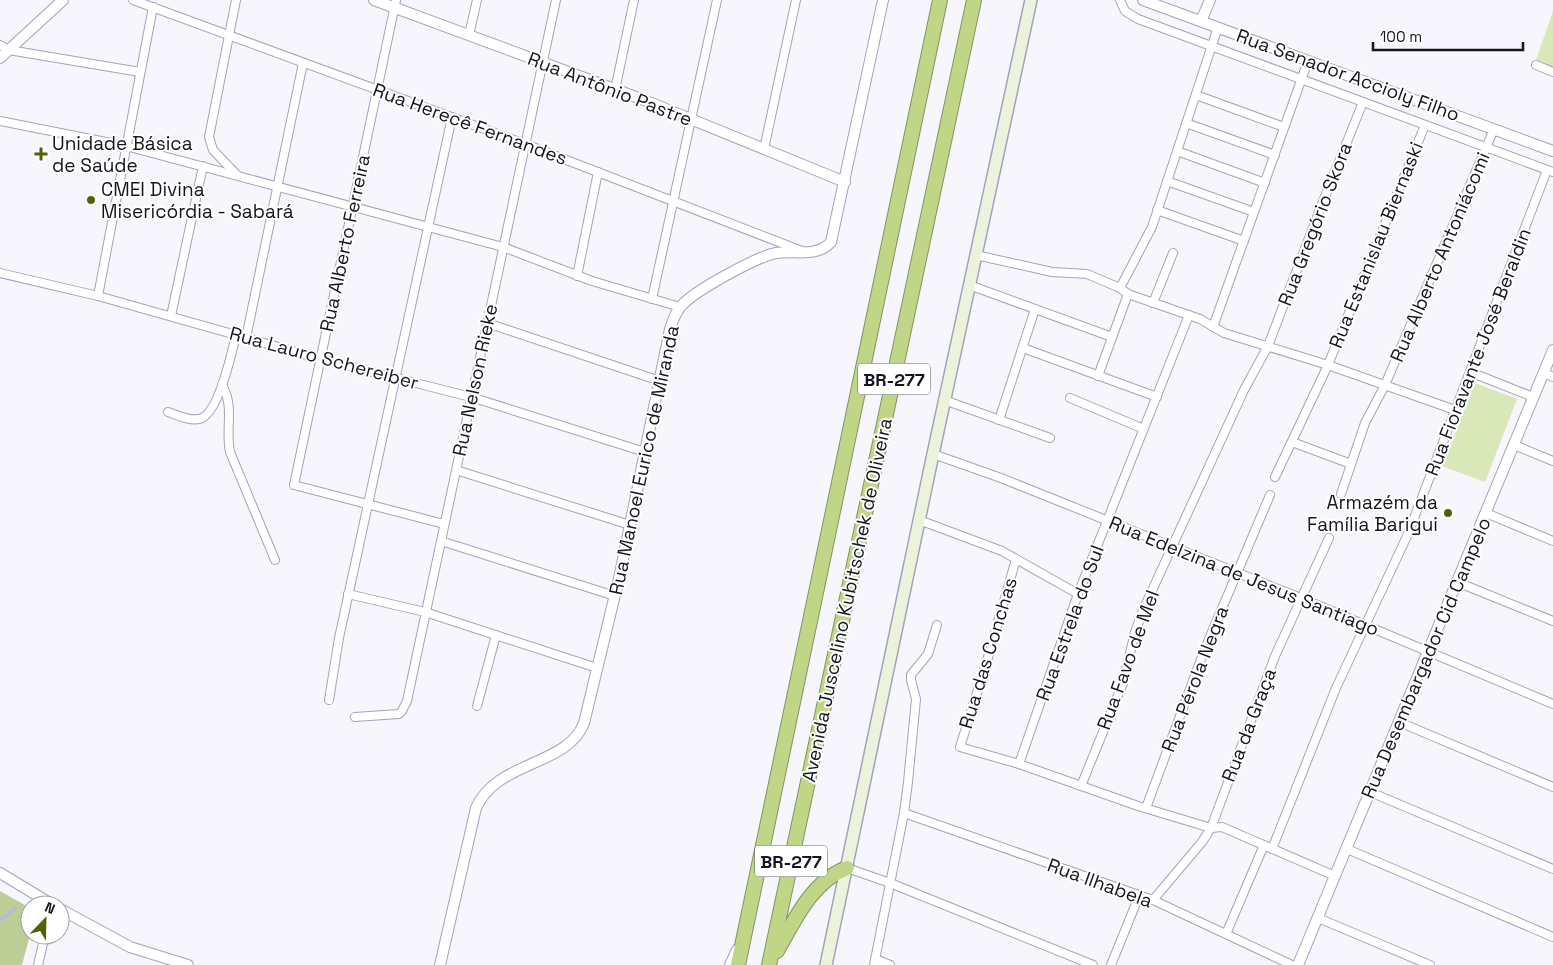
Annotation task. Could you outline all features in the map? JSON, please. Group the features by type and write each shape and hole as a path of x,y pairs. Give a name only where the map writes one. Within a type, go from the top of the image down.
{"highway":[{"name":"Avenida Juscelino Kubitschek de Oliveira","path":"738,965 940,0"},
{"name":"Avenida Juscelino Kubitschek de Oliveira","path":"769,965 974,0"},
{"path":"769,965 791,925 815,892 828,878 846,868"}],"main road":[{"path":"826,965 944,400 1031,0"}],"street":[{"path":"0,58 4,48 63,0"},
{"name":"Rua Herecê Fernandes","path":"133,0 525,144 806,252"},
{"path":"236,0 209,137 213,150 238,176"},
{"name":"Rua Antônio Pastre","path":"374,0 395,4 469,35 691,119 845,182"},
{"path":"469,35 477,0"},
{"name":"Rua Nelson Rieke","path":"355,716 394,715 402,711 407,701 556,0"},
{"path":"616,90 634,0"},
{"path":"652,299 716,0"},
{"path":"764,149 796,0"},
{"path":"845,182 883,0"},
{"path":"1120,0 1125,11 1130,15 1550,171"},
{"name":"Rua Senador Accioly Filho","path":"1143,0 1553,151"},
{"path":"1201,21 1210,0"},
{"name":"Rua Alberto Ferreira","path":"368,504 294,485 395,4"},
{"path":"98,296 152,7"},
{"path":"1120,288 1145,242 1218,27"},
{"path":"4,48 140,72"},
{"path":"1213,327 1308,61"},
{"path":"246,338 303,63"},
{"path":"1536,65 1553,72"},
{"path":"1196,95 1284,128"},
{"name":"Rua Gregório Skora","path":"1268,346 1362,102"},
{"path":"329,700 348,594 452,117"},
{"path":"0,121 126,146 353,206 503,247 577,276 680,306"},
{"path":"1186,123 1275,155"},
{"name":"Rua Estanislau Biernaski","path":"1275,477 1328,365 1425,125"},
{"name":"Rua Alberto Antoniácomi","path":"1341,494 1365,423 1386,385 1494,129"},
{"path":"1177,151 1265,183"},
{"path":"170,316 203,166"},
{"name":"Rua Fioravante José Beraldin","path":"1226,934 1268,847 1336,688 1408,534 1550,171"},
{"path":"577,276 598,172"},
{"path":"1167,181 1254,212"},
{"name":"Rua Manoel Eurico de Miranda","path":"440,965 474,817 480,800 500,780 567,745 578,735 584,723 615,596 670,329 680,306 702,290 757,260 776,254 821,250 831,242 845,182"},
{"path":"1157,210 1244,240"},
{"path":"1153,303 1173,253"},
{"path":"976,255 1048,271 1087,274 1120,288 1128,294 1189,315 1224,333 1328,365 1455,410"},
{"name":"Rua Lauro Schereiber","path":"0,273 98,296 321,359 471,397 645,452"},
{"path":"969,285 1112,337"},
{"path":"1098,376 1128,294"},
{"path":"999,420 1035,309"},
{"name":"Rua Estrela do Sul","path":"1019,764 1078,594 1189,315"},
{"path":"487,323 660,381"},
{"path":"168,412 192,419 199,419 205,417 210,412 222,385 236,335"},
{"name":"Rua Favo de Mel","path":"1081,786 1123,683 1139,619 1244,390 1268,346"},
{"path":"1023,348 1157,397"},
{"name":"Rua Desembargador Cid Campelo","path":"1298,965 1534,397 1548,375 1553,350"},
{"path":"1470,372 1534,397"},
{"path":"222,385 230,403 227,434 230,452 275,560"},
{"path":"1070,398 1144,429"},
{"path":"944,400 1050,438"},
{"path":"1292,442 1351,464"},
{"path":"1514,445 1553,461"},
{"name":"Rua Edelzina de Jesus Santiago","path":"933,454 1001,478 1303,599 1553,704"},
{"path":"456,470 630,525"},
{"name":"Rua Pérola Negra","path":"1146,808 1204,651 1270,495"},
{"path":"368,504 444,524"},
{"path":"1486,513 1553,541"},
{"path":"919,520 986,544 1078,594"},
{"name":"Rua da Graça","path":"1153,900 1202,842 1210,828 1269,672 1329,538"},
{"path":"441,541 615,596"},
{"name":"Rua das Conchas","path":"1016,560 990,654 960,747 1019,764"},
{"path":"1457,582 1553,621"},
{"path":"348,594 426,612 598,668"},
{"path":"890,965 874,962 904,813 916,698 911,675 928,654 937,625"},
{"path":"477,706 496,636"},
{"path":"1399,722 1553,786"},
{"path":"1019,764 1210,828 1222,827 1335,876"},
{"path":"1370,792 1553,869"},
{"name":"Rua Ilhabela","path":"904,813 1153,900 1292,965"},
{"path":"1347,849 1553,937"},
{"path":"846,868 890,883 1093,965"},
{"path":"0,873 36,895"},
{"path":"1111,965 1139,896"},
{"path":"70,915 130,947 188,965"},
{"path":"1318,918 1430,965"},
{"path":"730,965 744,936"},
{"path":"38,965 43,945"}],"green space":[{"path":"1553,11 1553,67 1536,60"},
{"path":"1475,383 1517,399 1485,482 1442,466"},
{"path":"0,891 20,902 20,945 27,945 22,965 0,965"}],"waterway":[{"path":"0,920 16,908"}],"place":[{"name":"Unidade Básica de Saúde","path":"41,154"},
{"name":"CMEI Divina Misericórdia - Sabará","path":"91,200"},
{"name":"Armazém da Família Barigui","path":"1448,513"}]}
